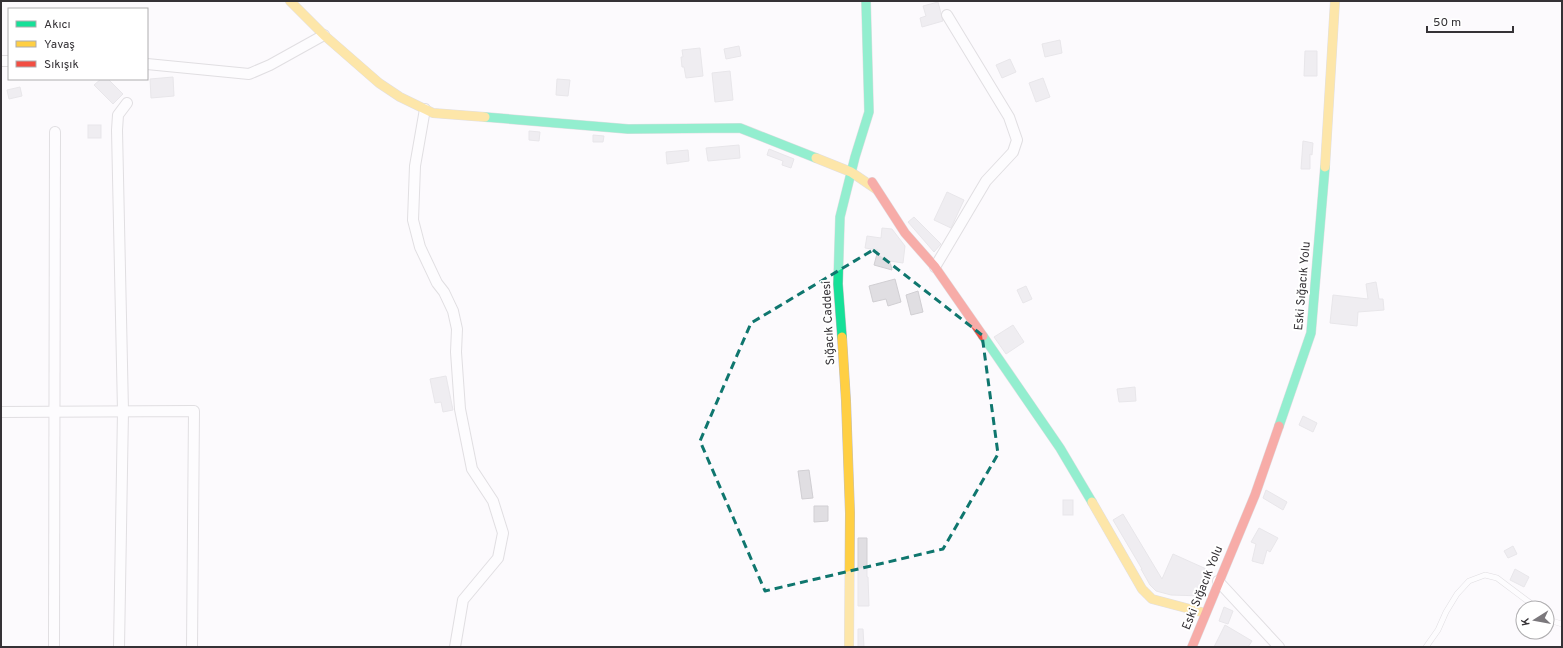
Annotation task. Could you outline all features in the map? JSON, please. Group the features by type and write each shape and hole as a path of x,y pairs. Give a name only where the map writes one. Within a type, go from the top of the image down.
{"street":[{"path":"290,1 324,35 379,83 400,97 433,112 628,129 740,128 851,172 876,189"},
{"name":"Sığacık Caddesi","path":"849,647 849,505 846,401 838,284 840,217 855,157 869,112 866,1"},
{"name":"Eski Sığacık Yolu","path":"1192,647 1218,581 1255,495 1311,333 1322,209 1335,1"},
{"path":"935,267 986,181 1013,152 1017,140 1009,117 947,15"},
{"path":"148,64 249,74 270,65 324,35"},
{"path":"120,647 123,412 117,130 118,115 127,103"},
{"path":"425,109 415,166 414,220 420,247 436,283 449,301 456,320 458,338 456,352 460,409 472,469 493,501 503,533 498,558 463,600 455,647"},
{"path":"54,647 55,132"},
{"path":"855,157 905,234 935,267 1060,448 1111,533 1142,589 1152,599 1205,613"},
{"path":"1,412 194,411 192,647"},
{"path":"1218,581 1279,647"}],"lane":[{"path":"1426,647 1438,630 1446,612 1457,594 1469,581 1485,575 1497,578 1526,600"}],"highlighted area":[{"path":"873,250 982,335 998,454 943,549 765,591 700,441 751,323"}],"building":[{"path":"938,2 943,21 922,27 920,18 926,16 923,6"},
{"path":"1060,40 1062,53 1045,57 1042,44"},
{"path":"739,46 741,56 726,59 724,49"},
{"path":"700,48 703,76 686,78 684,67 682,67 682,50"},
{"path":"1305,51 1317,51 1317,76 1304,76"},
{"path":"1010,59 1016,72 1002,78 996,65"},
{"path":"730,71 733,100 715,102 712,73"},
{"path":"173,77 174,96 151,98 150,79"},
{"path":"1043,78 1050,97 1036,102 1029,83"},
{"path":"557,79 570,80 568,96 556,95"},
{"path":"100,80 109,80 123,94 113,104 94,85"},
{"path":"20,87 22,96 9,99 7,90"},
{"path":"88,125 101,125 101,138 88,138"},
{"path":"529,131 540,132 539,141 529,140"},
{"path":"593,135 604,136 603,142 593,142"},
{"path":"1303,141 1313,143 1312,155 1310,154 1310,169 1301,169"},
{"path":"739,145 740,158 708,161 706,148"},
{"path":"769,149 794,159 791,168 782,165 783,161 767,155"},
{"path":"688,150 689,161 667,164 666,152"},
{"path":"947,192 964,200 951,228 934,220"},
{"path":"914,217 941,244 934,252 908,222"},
{"path":"882,228 892,229 905,246 903,263 890,261 892,270 874,265 878,250 865,248 867,236 881,238"},
{"path":"895,279 901,302 888,306 886,299 873,302 869,286"},
{"path":"1376,282 1379,299 1383,299 1384,310 1358,312 1357,326 1330,323 1333,295 1368,299 1366,284"},
{"path":"1026,286 1032,299 1023,303 1017,290"},
{"path":"918,291 923,312 911,315 906,295"},
{"path":"1013,325 1024,342 1006,354 994,337"},
{"path":"446,376 453,410 443,412 441,402 435,403 430,379"},
{"path":"1135,387 1136,401 1119,402 1117,389"},
{"path":"1303,416 1317,423 1313,432 1299,425"},
{"path":"809,470 813,498 802,499 798,471"},
{"path":"1266,490 1287,502 1283,510 1263,498"},
{"path":"1063,500 1073,500 1073,515 1063,515"},
{"path":"814,506 828,506 828,521 814,522"},
{"path":"1123,514 1162,579 1173,554 1213,572 1203,596 1171,595 1156,591 1150,585 1113,520"},
{"path":"1259,528 1278,538 1270,552 1267,550 1263,564 1252,561 1256,544 1251,542"},
{"path":"858,538 867,538 869,606 858,606"},
{"path":"1513,546 1517,554 1508,558 1504,551"},
{"path":"1515,569 1529,577 1524,587 1510,580"},
{"path":"1224,607 1233,611 1228,624 1219,621"},
{"path":"1225,625 1252,641 1248,647 1214,647"},
{"path":"858,629 863,629 864,647 858,647"}],"traffic: fast":[{"path":"842,337 838,284 840,217 855,157 869,112 866,1"},
{"path":"485,117 628,129 740,128 816,158"},
{"path":"1279,426 1311,333 1325,167"},
{"path":"983,336 1060,448 1092,502"}],"traffic: slow":[{"path":"290,1 324,35 379,83 400,97 433,113 485,117"},
{"path":"1325,167 1335,1"},
{"path":"816,158 851,172 876,189"},
{"path":"842,337 850,513 849,647"},
{"path":"1092,502 1142,589 1152,599 1205,613"}],"traffic: jam":[{"path":"872,182 905,233 935,267 983,336"},
{"path":"1192,647 1255,495 1279,426"}]}
